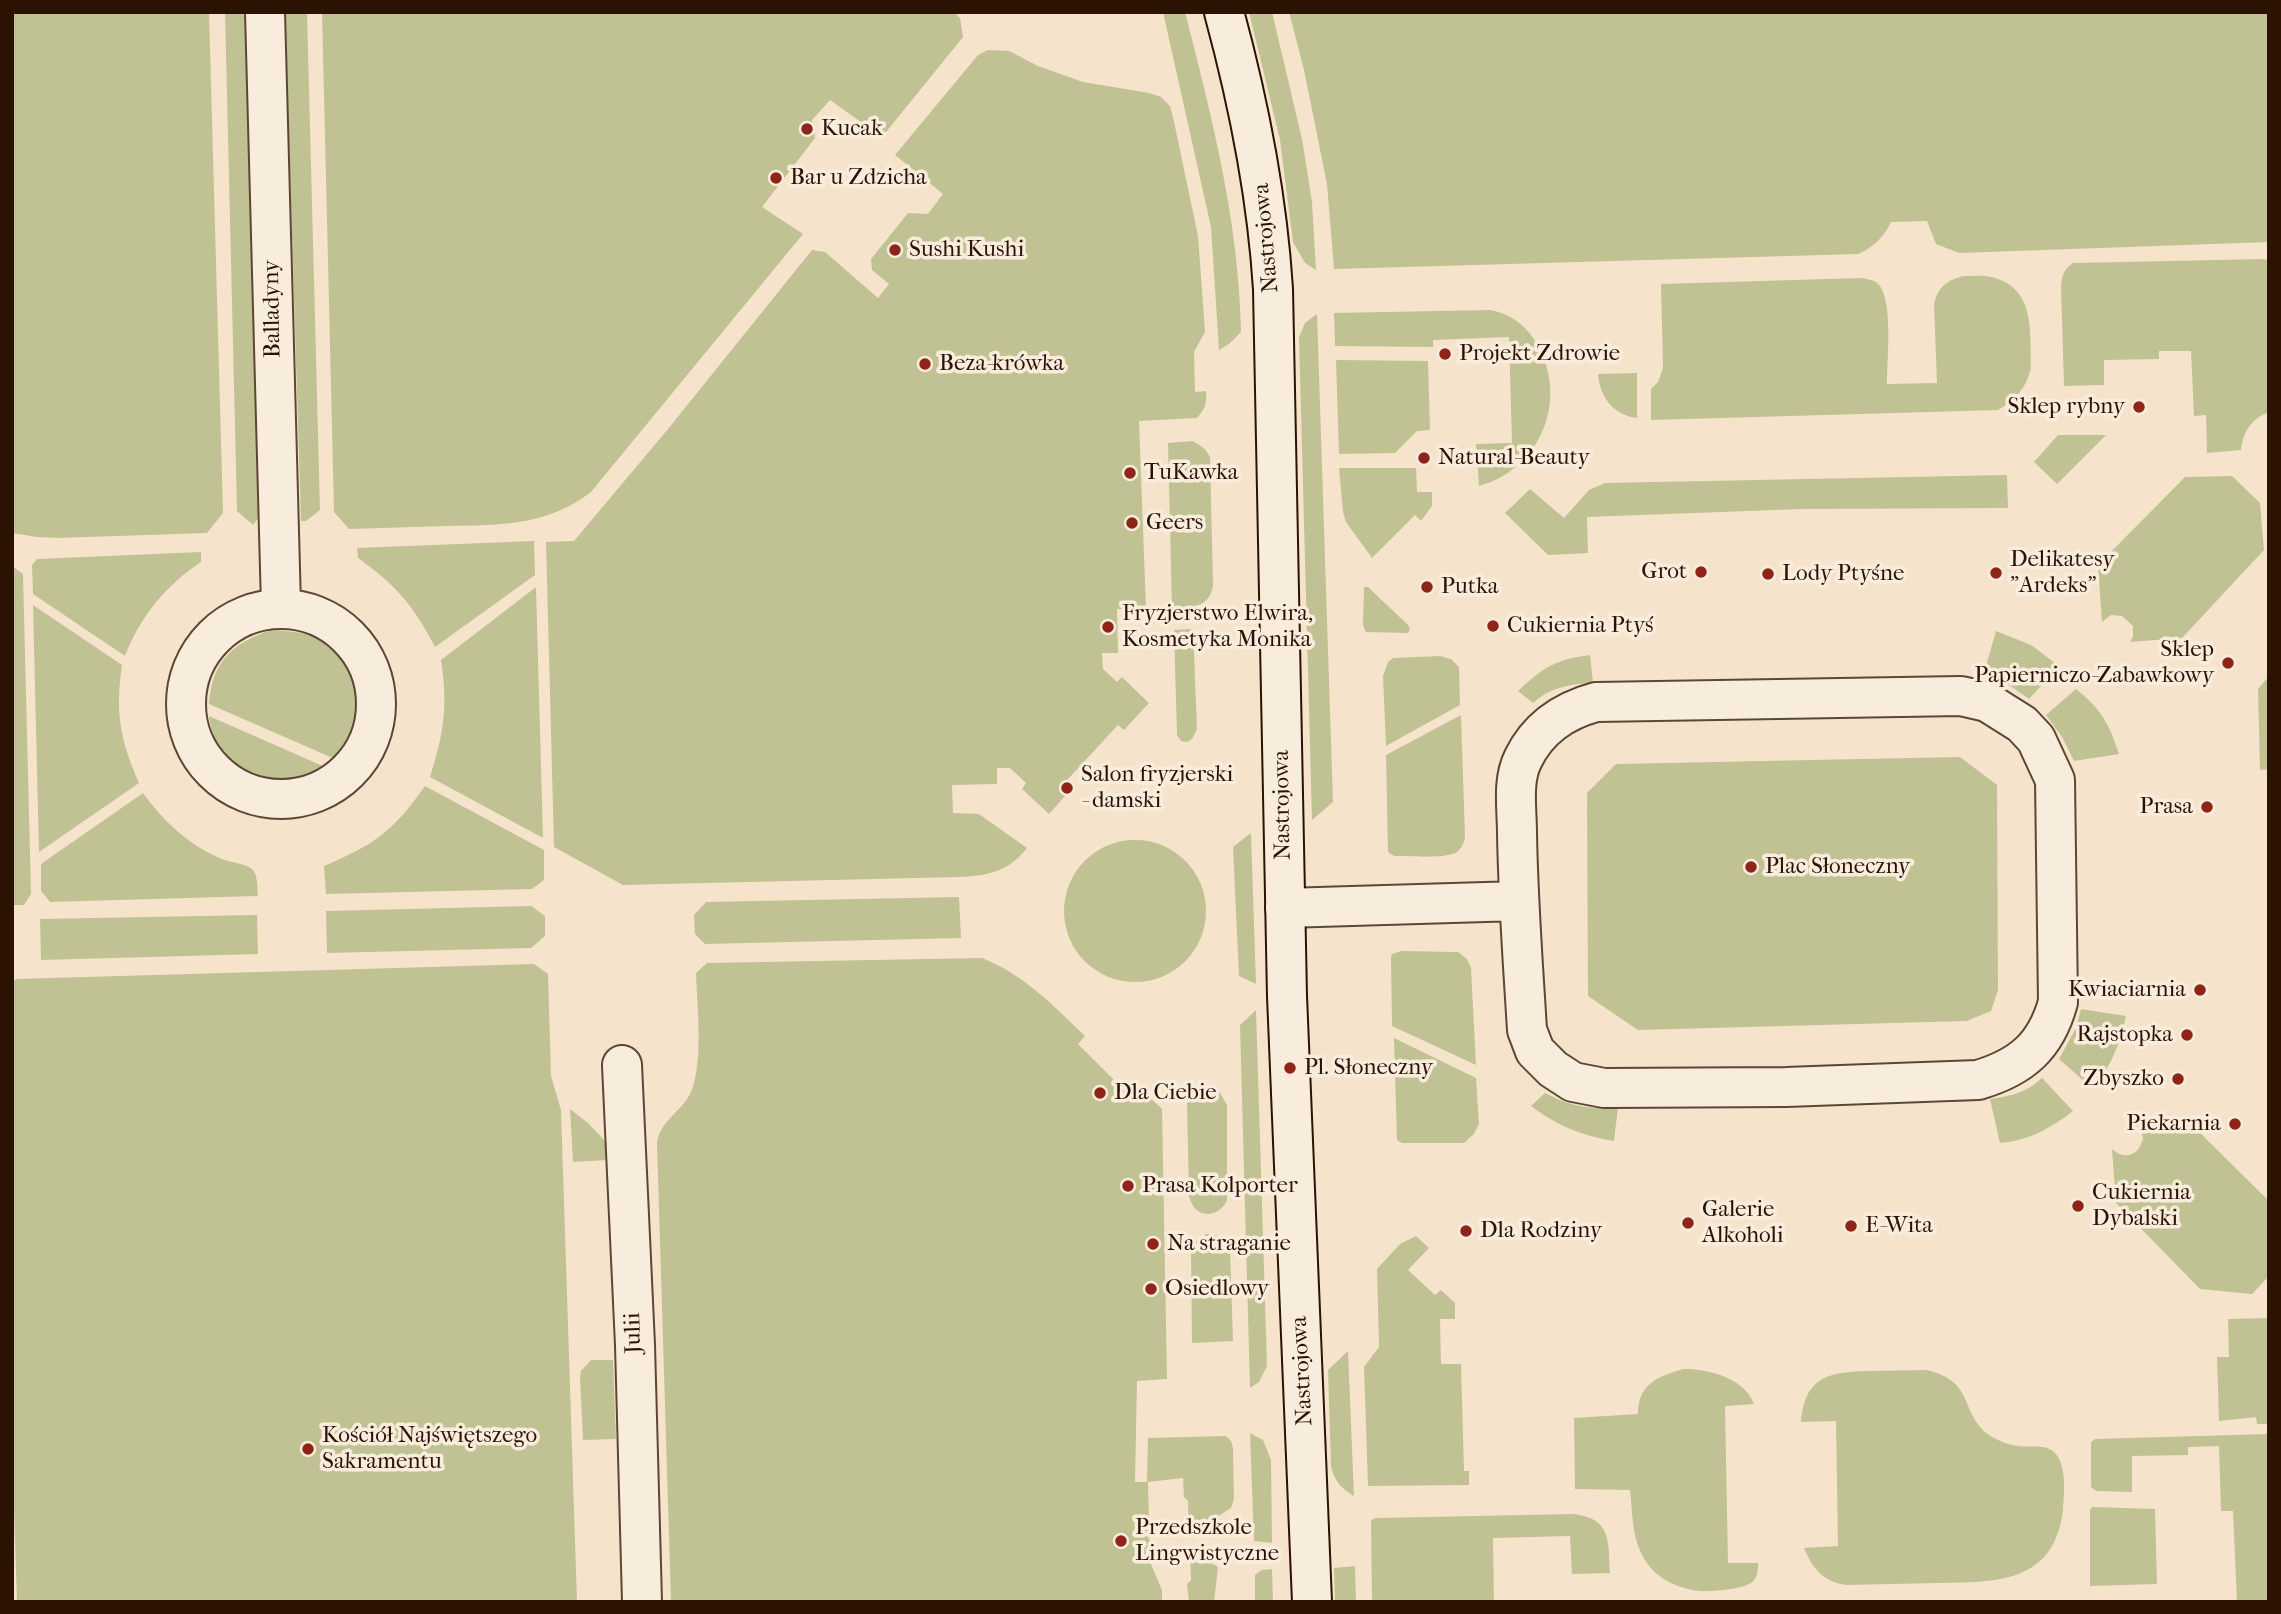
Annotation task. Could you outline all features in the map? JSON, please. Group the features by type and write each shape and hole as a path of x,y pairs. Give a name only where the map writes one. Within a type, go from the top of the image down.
{"street":[{"name":"Balladyny","path":"265,12 281,606"},
{"name":"Nastrojowa","path":"1224,12 1254,136 1264,191 1271,265 1287,1021 1312,1602"},
{"path":"281,606 309,612 331,624 364,658 375,682 373,725 368,743 342,779 328,790 307,799 291,800 256,795 218,776 197,748 189,722 188,687 193,668 205,645 224,626 247,613 281,606"},
{"path":"1961,696 1987,702 2022,724 2036,739 2055,780 2059,1002 2044,1038 2032,1051 1999,1074 1979,1080 1786,1087 1604,1088 1573,1082 1553,1069 1535,1051 1527,1030 1519,901 1516,792 1522,760 1531,745 1553,721 1576,708 1596,702 1961,696"},
{"path":"1285,908 1519,901"},
{"name":"Julii","path":"622,1065 635,1345 642,1602"}],"green space":[{"path":"12,12 209,12 223,513 207,533 57,538 12,533"},
{"path":"225,12 246,12 259,517 253,525 237,511"},
{"path":"285,12 307,12 320,510 306,521 301,521"},
{"path":"322,12 954,12 960,18 963,37 882,137 830,100 812,120 815,138 762,207 803,234 591,492 557,512 504,524 349,529 334,512"},
{"path":"1163,12 1185,12 1230,210 1241,332 1219,350 1211,227"},
{"path":"1249,12 1272,12 1302,139 1312,202 1316,270 1305,263 1293,242 1280,140"},
{"path":"1289,12 2269,12 2269,242 1959,253 1936,244 1927,221 1891,222 1878,241 1858,254 1334,269 1327,184 1304,70"},
{"path":"988,50 1009,51 1038,66 1083,82 1161,97 1170,106 1173,117 1198,236 1205,332 1194,352 1195,392 1206,391 1206,403 1197,418 1139,421 1146,609 1117,609 1118,653 1102,653 1103,669 1117,682 1122,677 1149,703 1124,730 1118,725 1068,779 1074,786 1049,814 1022,789 1026,783 1010,768 997,768 997,784 952,785 953,813 979,814 1027,848 1013,863 996,871 958,877 623,885 554,847 546,542 574,541 812,250 825,252 878,298 889,284 872,270 871,259 908,213 928,214 943,194 895,155 978,55"},
{"path":"2269,261 2269,412 2257,418 2249,427 2241,450 2207,453 2206,415 2194,416 2191,351 2159,351 2159,359 2104,360 2104,385 2064,386 2061,286 2064,273 2073,263"},
{"path":"1964,276 1988,276 2006,282 2016,291 2028,313 2031,340 2029,375 2019,393 1998,410 1651,420 1651,389 1658,382 1663,368 1661,284 1861,278 1872,280 1880,286 1887,306 1887,384 1937,383 1934,304 1944,285"},
{"path":"1490,310 1519,323 1539,348 1547,369 1549,412 1532,450 1518,465 1500,478 1479,486 1476,444 1512,443 1509,337 1433,340 1433,347 1335,346 1334,313"},
{"path":"1317,314 1333,802 1312,820 1299,337 1305,323"},
{"path":"1336,360 1428,361 1430,430 1417,431 1395,453 1339,454"},
{"path":"1637,373 1637,418 1621,413 1609,404 1598,374"},
{"path":"2058,435 2106,435 2057,484 2034,462"},
{"path":"1193,441 1205,449 1210,457 1213,586 1208,599 1203,603 1192,607 1172,608 1168,443"},
{"path":"1339,468 1416,468 1417,492 1432,492 1432,506 1421,521 1415,515 1372,558 1346,522"},
{"path":"2007,475 2008,508 1801,509 1587,517 1588,553 1548,555 1505,513 1530,489 1564,518 1589,490 1605,483"},
{"path":"2232,476 2260,503 2264,550 2182,638 2130,642 2133,626 2122,616 2111,615 2102,622 2098,565 2185,477"},
{"path":"534,541 535,575 435,647 419,619 394,587 358,558 357,548"},
{"path":"201,552 201,562 176,581 146,615 125,656 33,594 32,565 37,559"},
{"path":"12,566 23,574 31,894 24,905 12,905"},
{"path":"536,587 543,838 430,777 439,747 443,719 441,660"},
{"path":"1364,587 1368,587 1408,625 1408,633 1366,632 1363,625"},
{"path":"33,605 122,665 119,698 121,726 127,753 139,783 39,852"},
{"path":"1193,629 1197,729 1192,739 1187,742 1181,741 1177,735 1174,630"},
{"path":"271,630 313,636 339,656 353,679 358,705 356,719 352,732 335,759 209,704 214,677 227,656 245,641"},
{"path":"1996,631 2031,645 2059,666 2029,699 2009,685 1983,676"},
{"path":"1590,655 1593,683 1561,687 1533,703 1518,691 1550,666 1567,659"},
{"path":"1440,656 1451,659 1459,667 1460,705 1386,746 1383,676 1388,662 1393,658"},
{"path":"2269,676 2269,769 2260,770 2258,689"},
{"path":"2076,689 2103,717 2119,754 2074,761 2062,737 2046,715"},
{"path":"1461,715 1465,837 1462,845 1457,852 1445,856 1394,856 1388,852 1386,755"},
{"path":"209,716 325,767 301,777 288,778 249,772 227,757 220,748"},
{"path":"1960,757 1997,785 1998,990 1991,1011 1967,1021 1638,1030 1588,996 1587,793 1616,764"},
{"path":"425,786 544,850 544,880 532,889 326,894 324,866 357,851 382,835"},
{"path":"143,793 168,823 188,840 210,854 253,870 257,879 258,896 50,902 41,891 41,864"},
{"path":"1251,833 1256,984 1239,976 1233,847"},
{"path":"1135,840 1162,845 1185,861 1201,884 1206,911 1201,938 1185,961 1162,977 1135,982 1108,977 1085,961 1069,938 1064,911 1069,884 1085,861 1108,845"},
{"path":"959,897 961,938 705,944 695,934 694,915 706,902"},
{"path":"531,906 545,916 545,936 531,948 327,953 326,911"},
{"path":"257,915 258,954 41,960 40,919"},
{"path":"1401,951 1458,952 1467,959 1471,968 1476,1065 1392,1026 1391,957"},
{"path":"982,958 1011,973 1062,1013 1085,1036 1078,1044 1133,1099 1142,1090 1162,1109 1167,1379 1137,1381 1135,1482 1147,1482 1148,1438 1226,1436 1233,1448 1234,1499 1231,1508 1209,1522 1208,1530 1189,1531 1188,1501 1184,1497 1183,1478 1148,1482 1150,1562 1162,1590 1162,1602 671,1602 657,1143 666,1123 686,1101 694,1082 699,1035 696,973 707,963"},
{"path":"534,964 548,974 551,1076 561,1110 577,1602 17,1602 12,1450 12,983 16,979"},
{"path":"2081,1009 2126,1016 2114,1054 2093,1089 2059,1059 2076,1028"},
{"path":"1256,1010 1267,1366 1259,1382 1250,1388 1240,1025"},
{"path":"1394,1038 1476,1078 1479,1124 1474,1134 1464,1143 1402,1143 1397,1140"},
{"path":"2042,1078 2073,1111 2039,1133 2000,1143 1990,1099 2018,1093"},
{"path":"1206,1086 1219,1091 1227,1105 1227,1200 1217,1211 1208,1214 1198,1211 1189,1197 1187,1103 1191,1093"},
{"path":"1545,1093 1580,1106 1618,1107 1614,1141 1571,1129 1531,1106"},
{"path":"570,1109 607,1143 607,1160 573,1162"},
{"path":"2191,1124 2269,1201 2269,1276 2252,1294 2200,1289 2116,1203 2112,1149 2127,1155 2139,1149 2143,1138 2137,1126"},
{"path":"1206,1234 1221,1238 1230,1250 1233,1341 1192,1343 1191,1251 1195,1242"},
{"path":"1416,1236 1429,1248 1408,1270 1435,1295 1441,1290 1455,1303 1455,1319 1440,1319 1441,1364 1461,1364 1464,1471 1469,1471 1469,1485 1368,1486 1364,1367 1379,1347 1377,1269 1400,1244"},
{"path":"2269,1318 2269,1424 2257,1424 2256,1417 2219,1421 2217,1357 2229,1357 2228,1319"},
{"path":"1348,1351 1354,1496 1339,1484 1331,1466 1328,1370"},
{"path":"591,1360 613,1360 616,1439 583,1440 580,1378 581,1371"},
{"path":"1684,1369 1725,1377 1742,1388 1754,1404 1725,1406 1728,1563 1758,1563 1755,1579 1739,1587 1698,1591 1666,1581 1651,1568 1638,1545 1630,1490 1575,1489 1574,1418 1638,1414 1642,1395 1651,1383"},
{"path":"1926,1370 1953,1382 1980,1426 1989,1435 2007,1444 2042,1447 2051,1450 2059,1458 2064,1480 2063,1510 2057,1534 2048,1552 2035,1565 2019,1574 2000,1579 1959,1583 1847,1585 1831,1581 1815,1568 1804,1548 1838,1546 1836,1421 1801,1422 1808,1394 1814,1385 1832,1375"},
{"path":"1250,1433 1263,1440 1271,1460 1272,1543 1254,1541"},
{"path":"2269,1434 2269,1602 2237,1602 2233,1511 2221,1511 2219,1446 2188,1447 2188,1455 2132,1456 2132,1492 2096,1491 2091,1487 2091,1442 2095,1439"},
{"path":"2090,1509 2155,1509 2157,1584 2090,1586"},
{"path":"1574,1514 1602,1526 1608,1542 1610,1573 1572,1574 1570,1536 1493,1538 1494,1602 1372,1602 1371,1520"},
{"path":"1190,1553 1203,1553 1203,1558 1218,1567 1214,1602 1189,1602 1187,1584 1191,1580"},
{"path":"1355,1566 1356,1602 1335,1602 1334,1568"},
{"path":"1272,1569 1273,1602 1255,1602 1255,1575 1262,1570"}],"place":[{"name":"Kucak","path":"807,129"},
{"name":"Bar u Zdzicha","path":"776,178"},
{"name":"Sushi Kushi","path":"895,250"},
{"name":"Projekt Zdrowie","path":"1445,354"},
{"name":"Beza-krówka","path":"925,364"},
{"name":"Sklep rybny","path":"2139,407"},
{"name":"Natural-Beauty","path":"1424,458"},
{"name":"TuKawka","path":"1130,473"},
{"name":"Geers","path":"1132,523"},
{"name":"Grot","path":"1701,572"},
{"name":"Delikatesy \"Ardeks\"","path":"1996,573"},
{"name":"Lody Ptyśne","path":"1768,574"},
{"name":"Putka","path":"1427,587"},
{"name":"Cukiernia Ptyś","path":"1493,626"},
{"name":"Fryzjerstwo Elwira, Kosmetyka Monika","path":"1108,627"},
{"name":"Sklep Papierniczo-Zabawkowy","path":"2228,663"},
{"name":"Salon fryzjerski - damski","path":"1067,788"},
{"name":"Prasa","path":"2207,807"},
{"name":"Plac Słoneczny","path":"1751,867"},
{"name":"Kwiaciarnia","path":"2200,990"},
{"name":"Rajstopka","path":"2187,1035"},
{"name":"Pl. Słoneczny","path":"1290,1068"},
{"name":"Zbyszko","path":"2178,1079"},
{"name":"Dla Ciebie","path":"1100,1093"},
{"name":"Piekarnia","path":"2235,1124"},
{"name":"Prasa Kolporter","path":"1128,1186"},
{"name":"Cukiernia Dybalski","path":"2078,1206"},
{"name":"Galerie Alkoholi","path":"1688,1223"},
{"name":"E-Wita","path":"1851,1226"},
{"name":"Dla Rodziny","path":"1466,1231"},
{"name":"Na straganie","path":"1153,1244"},
{"name":"Osiedlowy","path":"1151,1289"},
{"name":"Kościół Najświętszego Sakramentu","path":"308,1449"},
{"name":"Przedszkole Lingwistyczne","path":"1121,1541"}]}
